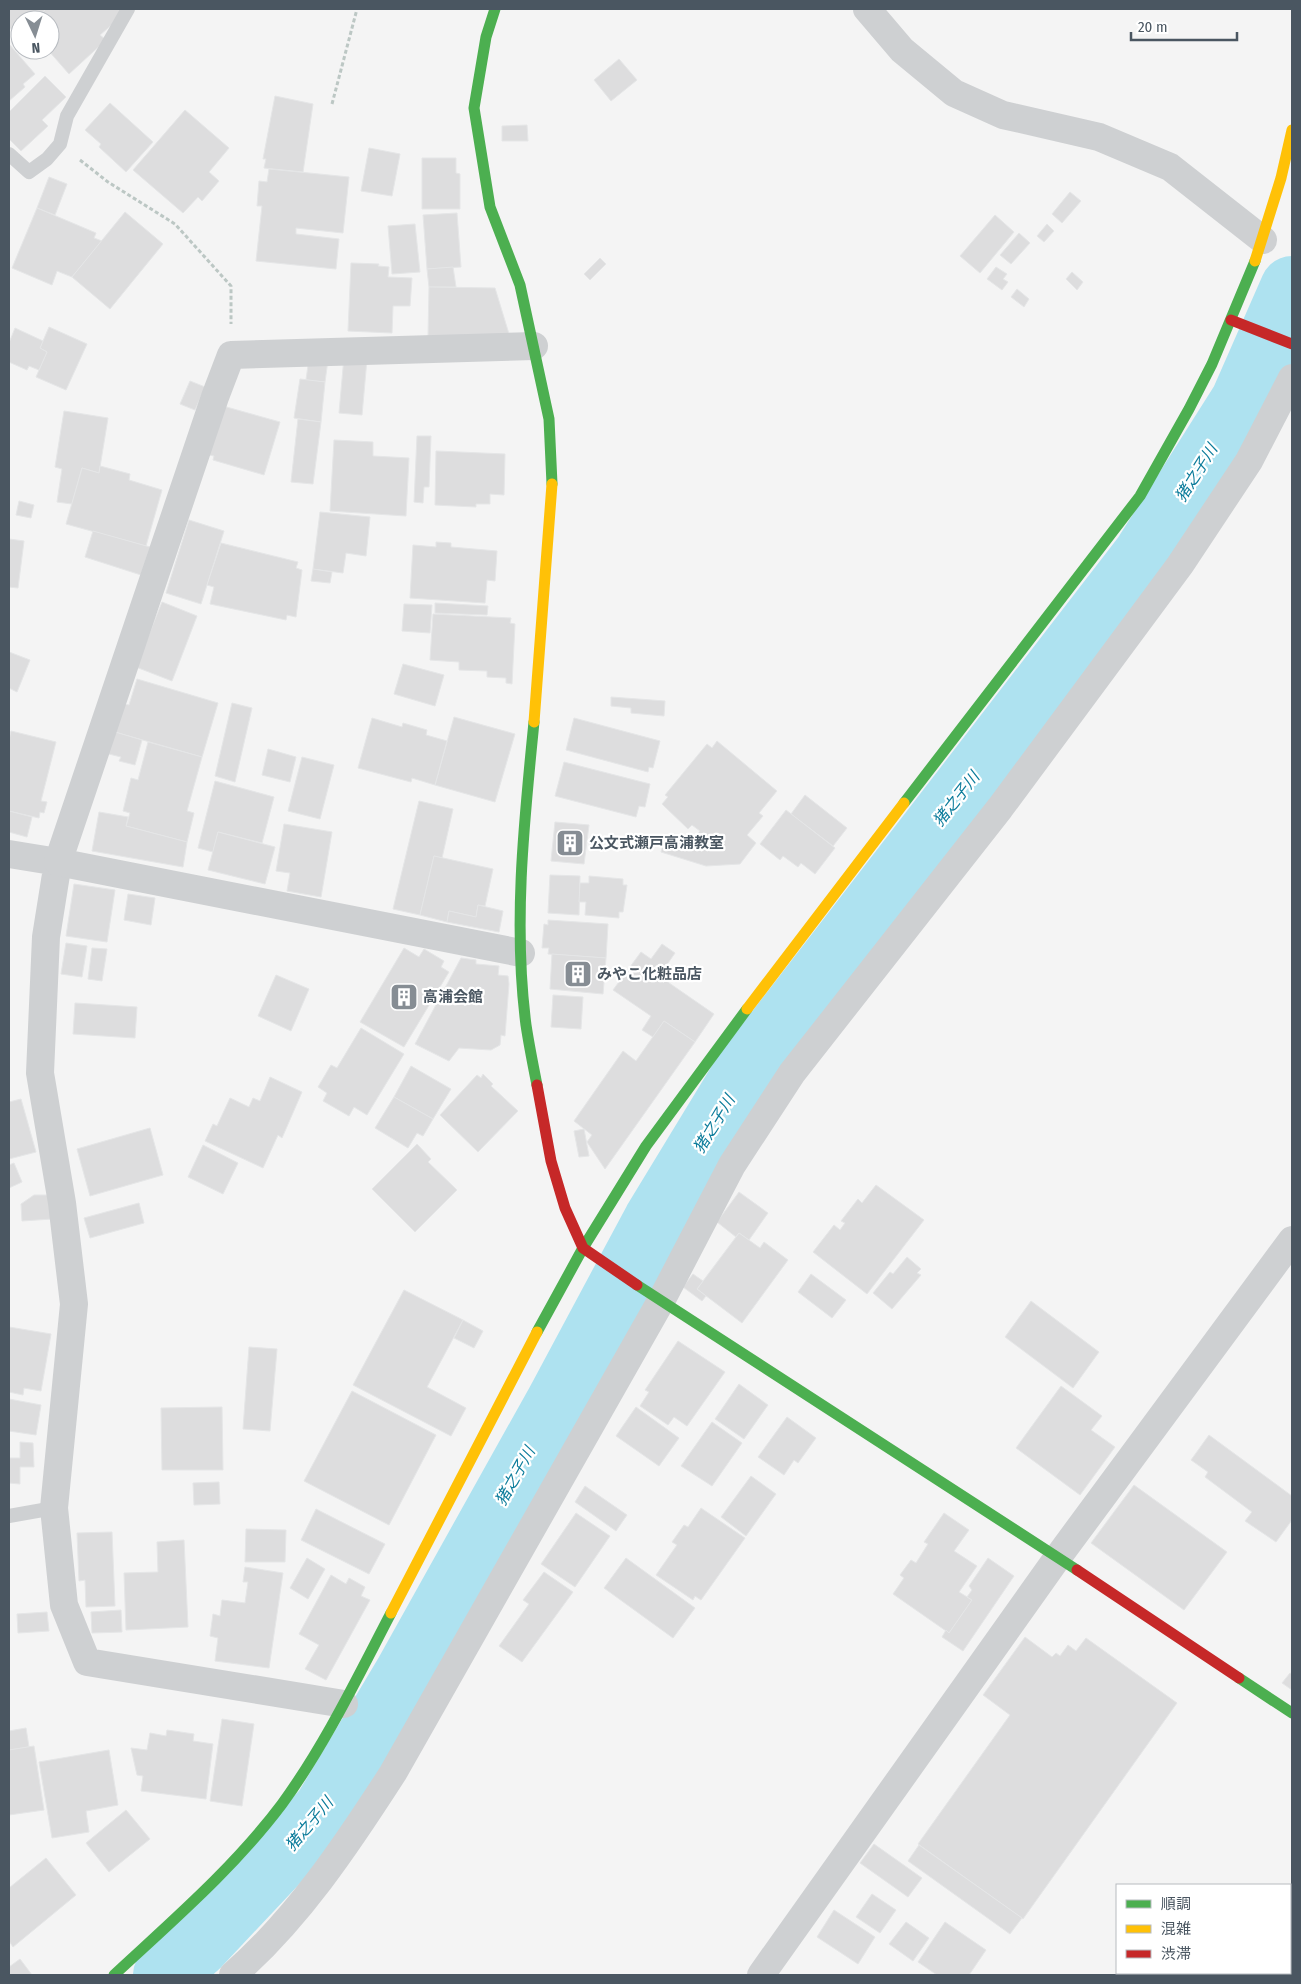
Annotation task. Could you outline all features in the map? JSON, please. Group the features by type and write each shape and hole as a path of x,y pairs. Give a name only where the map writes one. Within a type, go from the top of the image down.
{"street":[{"path":"495,9 486,37 474,108 490,207 520,285 549,419 552,478 536,700 523,832 521,953 526,1025 551,1161 564,1208 583,1248 656,1298 1058,1557 1292,1713"},
{"path":"867,9 902,50 954,93 1003,115 1099,137 1170,167 1264,240"},
{"path":"114,1975 204,1892 271,1818 308,1766 344,1704 583,1248 646,1146 785,958 1140,496 1176,438 1203,385 1231,320 1264,240 1284,169 1292,130"},
{"path":"1231,320 1292,344"},
{"path":"344,1704 87,1662 64,1605 54,1508 74,1304 62,1202 40,1074 46,937 58,862 208,415 231,355 534,346"},
{"path":"234,1975 300,1906 348,1843 378,1796 441,1691 656,1298 732,1164 792,1074 1000,808 1180,565 1249,461 1292,378"},
{"path":"9,854 521,953"},
{"path":"760,1975 1058,1557 1292,1240"}],"lane":[{"path":"9,154 29,172 47,159 60,144 67,116 128,9"},
{"path":"9,1516 54,1508"}],"path":[{"path":"332,104 357,9"},
{"path":"60,144 108,182 175,224 231,286 231,355"}],"building":[{"path":"9,9 46,9 10,10 9,27"},
{"path":"119,9 124,14 100,35 106,40 69,74 57,60 60,60 60,10 45,10"},
{"path":"9,44 10,60 23,60 35,74 23,84 25,87 9,101"},
{"path":"619,59 637,80 611,101 594,80"},
{"path":"45,76 66,97 42,120 48,126 21,151 9,139 9,112"},
{"path":"275,96 313,104 303,172 264,168 266,159 263,159"},
{"path":"110,103 153,142 126,172 99,147 101,144 85,130"},
{"path":"185,110 229,148 209,172 219,181 202,201 198,197 183,213 133,170"},
{"path":"527,125 528,141 502,141 502,126"},
{"path":"369,148 400,154 392,196 361,191"},
{"path":"422,158 456,158 456,173 460,174 460,209 422,209"},
{"path":"269,169 349,177 343,233 296,228 296,234 339,239 336,269 256,261 262,206 257,206 259,181 267,182"},
{"path":"49,177 67,184 55,215 37,208"},
{"path":"1070,192 1081,201 1062,223 1052,214"},
{"path":"37,208 96,233 94,238 102,241 72,277 57,271 52,285 12,268"},
{"path":"125,212 163,244 110,309 72,277"},
{"path":"457,213 461,267 427,269 423,215"},
{"path":"995,215 1014,232 980,273 960,256"},
{"path":"415,224 420,272 392,274 388,226"},
{"path":"1047,224 1054,231 1044,242 1037,236"},
{"path":"1019,233 1030,243 1011,264 1000,255"},
{"path":"600,258 606,264 590,280 584,274"},
{"path":"351,263 379,264 378,266 389,267 388,277 412,278 410,306 393,306 392,333 348,331"},
{"path":"453,267 456,287 429,287 427,269"},
{"path":"996,267 1007,274 1003,279 1008,282 1002,290 987,279"},
{"path":"1072,272 1083,282 1077,290 1066,279"},
{"path":"429,287 495,288 509,334 428,337"},
{"path":"1017,289 1029,299 1024,307 1011,297"},
{"path":"49,327 87,344 66,390 36,377 47,352 40,348"},
{"path":"15,328 43,341 40,348 47,352 39,370 29,366 27,370 9,362 9,343"},
{"path":"344,357 367,359 362,415 339,413"},
{"path":"309,358 328,360 325,382 306,380"},
{"path":"300,379 325,382 321,422 294,418"},
{"path":"190,381 205,387 195,410 180,404"},
{"path":"223,406 280,422 264,475 213,460 214,456 209,455"},
{"path":"64,411 108,418 99,473 82,468 72,504 57,502 62,469 55,467"},
{"path":"298,419 321,422 313,484 291,482"},
{"path":"417,436 431,436 429,487 424,487 423,503 414,502"},
{"path":"334,440 373,442 373,456 409,458 406,516 330,511"},
{"path":"436,451 505,454 504,495 490,494 490,504 476,504 476,507 435,505"},
{"path":"100,466 130,474 129,480 162,490 146,546 66,524 82,468 99,473"},
{"path":"19,501 34,505 31,518 16,515"},
{"path":"320,512 370,517 366,556 346,553 343,573 313,569"},
{"path":"189,520 224,531 201,604 166,593"},
{"path":"93,531 150,547 141,575 85,557"},
{"path":"9,539 24,541 18,588 9,587"},
{"path":"436,542 451,543 451,547 497,551 495,581 487,580 485,603 410,598 413,545 436,547"},
{"path":"221,543 298,562 296,568 302,570 296,617 287,615 286,620 210,604 214,587 207,585"},
{"path":"313,569 332,572 330,583 311,581"},
{"path":"162,602 197,616 172,681 136,667"},
{"path":"435,603 488,606 487,615 435,613"},
{"path":"404,604 432,605 430,633 402,631"},
{"path":"433,614 511,618 510,623 515,624 512,684 506,683 506,678 487,677 487,671 459,670 459,662 430,660"},
{"path":"9,652 30,660 17,692 9,688"},
{"path":"403,664 444,675 435,706 394,694"},
{"path":"137,679 218,703 202,757 115,732 124,704 129,705"},
{"path":"611,697 665,701 664,716 631,713 631,708 611,706"},
{"path":"232,703 252,708 235,782 215,776"},
{"path":"454,717 515,734 495,802 435,785"},
{"path":"372,718 402,727 403,723 427,730 426,735 447,741 435,785 412,778 411,782 358,768"},
{"path":"574,718 660,741 653,768 649,767 648,772 566,750"},
{"path":"11,731 56,742 41,801 47,802 44,813 40,812 39,818 9,811 9,740"},
{"path":"115,732 142,740 135,765 119,761 121,757 105,753"},
{"path":"717,741 777,791 759,813 763,816 747,835 756,843 740,864 706,866 661,852 666,836 695,845 690,841 700,831 692,825 688,829 662,804 668,797 665,795 707,744 712,748"},
{"path":"148,742 202,757 187,811 194,813 187,842 126,826 130,813 123,811 131,778 138,780"},
{"path":"268,749 296,757 290,782 262,775"},
{"path":"302,757 334,765 320,819 288,811"},
{"path":"564,762 650,784 645,807 639,806 636,817 555,796"},
{"path":"215,781 274,797 262,843 218,832 213,852 198,848"},
{"path":"805,795 847,828 833,846 791,814"},
{"path":"419,801 453,809 442,858 434,856 420,915 393,909"},
{"path":"786,810 835,848 815,874 801,863 798,867 783,856 780,860 760,844"},
{"path":"9,811 32,817 27,837 9,832"},
{"path":"99,812 128,817 126,826 187,842 183,867 92,851"},
{"name":"公文式瀬戸高浦教室","path":"555,822 589,825 584,864 551,861"},
{"path":"284,824 332,832 321,897 287,891 290,873 276,871"},
{"path":"218,832 275,847 265,884 208,870"},
{"path":"434,856 493,869 485,906 478,905 476,917 449,911 447,922 420,915"},
{"path":"550,875 580,876 579,915 548,913"},
{"path":"589,876 623,879 623,885 627,885 623,912 619,912 619,918 585,915 586,902 579,902 580,883 589,883"},
{"path":"74,884 115,890 107,942 66,936"},
{"path":"128,894 155,898 151,925 124,920"},
{"path":"478,905 503,911 499,932 447,922 449,911 476,917"},
{"path":"548,920 608,924 606,958 548,954 549,948 542,948 544,924 548,925"},
{"path":"66,943 87,946 82,977 61,974"},
{"path":"662,944 675,953 659,976 714,1014 695,1042 664,1021 653,1037 642,1030 651,1016 613,990 641,952 651,959"},
{"path":"92,948 107,949 102,981 88,979"},
{"name":"高浦会館","path":"404,948 419,957 424,949 444,961 441,967 449,972 404,1047 360,1022"},
{"name":"みやこ化粧品店","path":"552,954 606,958 603,994 550,989"},
{"path":"461,958 476,960 476,964 499,966 498,975 508,976 505,1036 501,1035 500,1045 491,1050 459,1048 449,1061 415,1044"},
{"path":"276,975 309,989 291,1031 258,1016"},
{"path":"553,995 583,997 581,1029 551,1027"},
{"path":"75,1003 137,1007 135,1038 73,1034"},
{"path":"664,1021 695,1042 605,1169 587,1142 592,1135 574,1121 623,1051 636,1061"},
{"path":"361,1028 404,1054 367,1115 354,1107 349,1116 323,1101 327,1093 318,1087 331,1065 337,1068"},
{"path":"411,1066 451,1089 433,1119 394,1097"},
{"path":"483,1074 493,1084 491,1086 518,1111 478,1152 440,1115 477,1075 481,1078"},
{"path":"270,1077 302,1092 282,1138 278,1135 263,1168 205,1141 213,1124 217,1126 230,1098 249,1107 253,1098 260,1101"},
{"path":"394,1097 433,1119 423,1136 417,1133 408,1148 375,1128"},
{"path":"21,1099 36,1152 9,1159 9,1102"},
{"path":"150,1128 163,1175 90,1196 77,1149"},
{"path":"584,1129 589,1156 579,1157 574,1131"},
{"path":"417,1144 431,1159 428,1162 457,1190 415,1232 372,1189"},
{"path":"203,1145 238,1163 223,1194 188,1177"},
{"path":"14,1163 22,1182 9,1188 9,1165"},
{"path":"876,1185 924,1220 867,1294 813,1252 834,1225 840,1230 845,1223 841,1221 858,1199 862,1203"},
{"path":"739,1192 768,1213 749,1240 739,1233 736,1237 717,1222"},
{"path":"34,1195 49,1195 52,1219 22,1221 21,1204"},
{"path":"139,1203 144,1223 90,1238 84,1218"},
{"path":"739,1233 760,1248 764,1242 788,1260 742,1323 697,1289"},
{"path":"907,1257 921,1269 917,1273 921,1275 892,1309 873,1293 890,1272 893,1274"},
{"path":"693,1274 703,1281 697,1289 706,1296 702,1301 683,1287"},
{"path":"811,1274 846,1300 832,1318 798,1292"},
{"path":"404,1290 463,1320 427,1387 466,1408 451,1436 353,1385"},
{"path":"1031,1301 1099,1352 1073,1388 1005,1337"},
{"path":"463,1320 483,1331 474,1348 454,1338"},
{"path":"9,1327 51,1334 41,1391 24,1388 23,1395 9,1392"},
{"path":"678,1341 725,1372 687,1426 674,1417 668,1425 640,1406 649,1392 645,1390"},
{"path":"249,1347 277,1349 270,1431 243,1429"},
{"path":"739,1384 768,1405 744,1439 715,1419"},
{"path":"1061,1386 1102,1416 1091,1430 1115,1447 1080,1495 1016,1448"},
{"path":"352,1391 436,1435 389,1525 304,1481"},
{"path":"9,1399 41,1405 36,1435 9,1431"},
{"path":"222,1407 223,1470 162,1470 161,1408"},
{"path":"636,1407 679,1438 659,1466 616,1436"},
{"path":"787,1417 816,1438 798,1463 794,1460 784,1475 758,1457"},
{"path":"712,1422 742,1443 712,1486 681,1466"},
{"path":"1209,1435 1292,1496 1292,1520 1276,1542 1245,1521 1252,1512 1205,1477 1208,1472 1191,1460"},
{"path":"20,1442 33,1443 34,1467 20,1467 20,1484 9,1483 9,1458 20,1458"},
{"path":"751,1476 776,1494 746,1536 721,1517"},
{"path":"219,1482 220,1504 194,1505 193,1483"},
{"path":"1134,1485 1227,1552 1184,1610 1091,1543"},
{"path":"585,1486 627,1515 616,1531 575,1502"},
{"path":"701,1508 745,1538 701,1600 695,1596 693,1600 656,1575 677,1545 672,1542 684,1525 688,1527"},
{"path":"316,1509 385,1544 369,1574 301,1540"},
{"path":"576,1513 610,1536 575,1587 541,1564"},
{"path":"944,1513 969,1530 954,1551 977,1566 959,1592 972,1600 949,1633 893,1594 904,1578 900,1575 911,1560 916,1563 928,1544 924,1542"},
{"path":"246,1529 286,1530 285,1562 245,1562"},
{"path":"112,1532 115,1606 86,1607 85,1580 79,1581 77,1533"},
{"path":"184,1540 188,1627 126,1630 124,1573 158,1572 157,1542"},
{"path":"307,1558 325,1569 308,1599 290,1588"},
{"path":"626,1558 695,1608 673,1638 604,1588"},
{"path":"988,1558 1014,1576 963,1651 942,1637 946,1630 949,1633 972,1600 967,1597 972,1590 969,1586"},
{"path":"245,1567 283,1573 269,1668 215,1661 218,1638 210,1636 213,1614 220,1616 222,1600 245,1603 248,1582 243,1582"},
{"path":"544,1572 573,1592 522,1662 499,1646 529,1604 523,1600"},
{"path":"331,1575 346,1584 349,1578 365,1587 361,1596 370,1600 326,1680 305,1669 319,1645 299,1634"},
{"path":"121,1610 122,1632 92,1633 91,1612"},
{"path":"47,1612 49,1631 18,1633 17,1614"},
{"path":"1025,1637 1052,1657 1056,1653 1060,1656 1068,1645 1076,1651 1086,1638 1177,1703 1023,1919 918,1844 1010,1715 983,1695"},
{"path":"1290,1673 1292,1674 1292,1690 1282,1683"},
{"path":"222,1719 254,1724 242,1806 210,1801"},
{"path":"26,1728 29,1747 9,1750 9,1731"},
{"path":"167,1730 194,1734 193,1741 213,1744 206,1799 141,1791 143,1776 137,1775 131,1748 147,1750 150,1733 166,1736"},
{"path":"34,1746 44,1810 9,1815 9,1750"},
{"path":"109,1750 118,1805 86,1811 89,1832 52,1838 39,1762"},
{"path":"126,1810 150,1839 109,1872 86,1843"},
{"path":"874,1844 922,1878 908,1897 860,1863"},
{"path":"919,1845 1022,1918 1010,1934 908,1861"},
{"path":"46,1858 76,1895 13,1947 9,1941 9,1888"},
{"path":"872,1894 896,1910 880,1933 856,1917"},
{"path":"834,1910 875,1937 858,1964 817,1937"},
{"path":"906,1922 929,1938 913,1961 889,1944"},
{"path":"945,1922 986,1950 969,1975 937,1975 918,1962"},
{"path":"20,1959 32,1975 9,1975 9,1967"}],"waterway":[{"name":"猪之子川","path":"165,1975 198,1945 325,1810 405,1676 558,1402 655,1221 745,1073 1145,555 1242,402 1292,288"}],"traffic: fast":[{"path":"495,9 486,37 474,108 490,207 520,285 549,419 552,484"},
{"path":"904,803 1140,496 1212,364 1255,261"},
{"path":"534,722 521,874 520,950 526,1025 537,1085"},
{"path":"537,1332 583,1248 646,1146 747,1009"},
{"path":"637,1285 1077,1570"},
{"path":"114,1975 223,1872 282,1804 298,1782 326,1735 391,1613"},
{"path":"1239,1678 1292,1713"}],"traffic: slow":[{"path":"1255,261 1281,178 1292,130"},
{"path":"534,722 552,484"},
{"path":"747,1009 904,803"},
{"path":"391,1613 537,1332"}],"traffic: jam":[{"path":"1231,320 1292,344"},
{"path":"537,1085 551,1161 565,1208 583,1248 637,1285"},
{"path":"1077,1570 1239,1678"}],"place":[{"name":"公文式瀬戸高浦教室","path":"570,843"},
{"name":"みやこ化粧品店","path":"578,974"},
{"name":"高浦会館","path":"404,997"}]}
